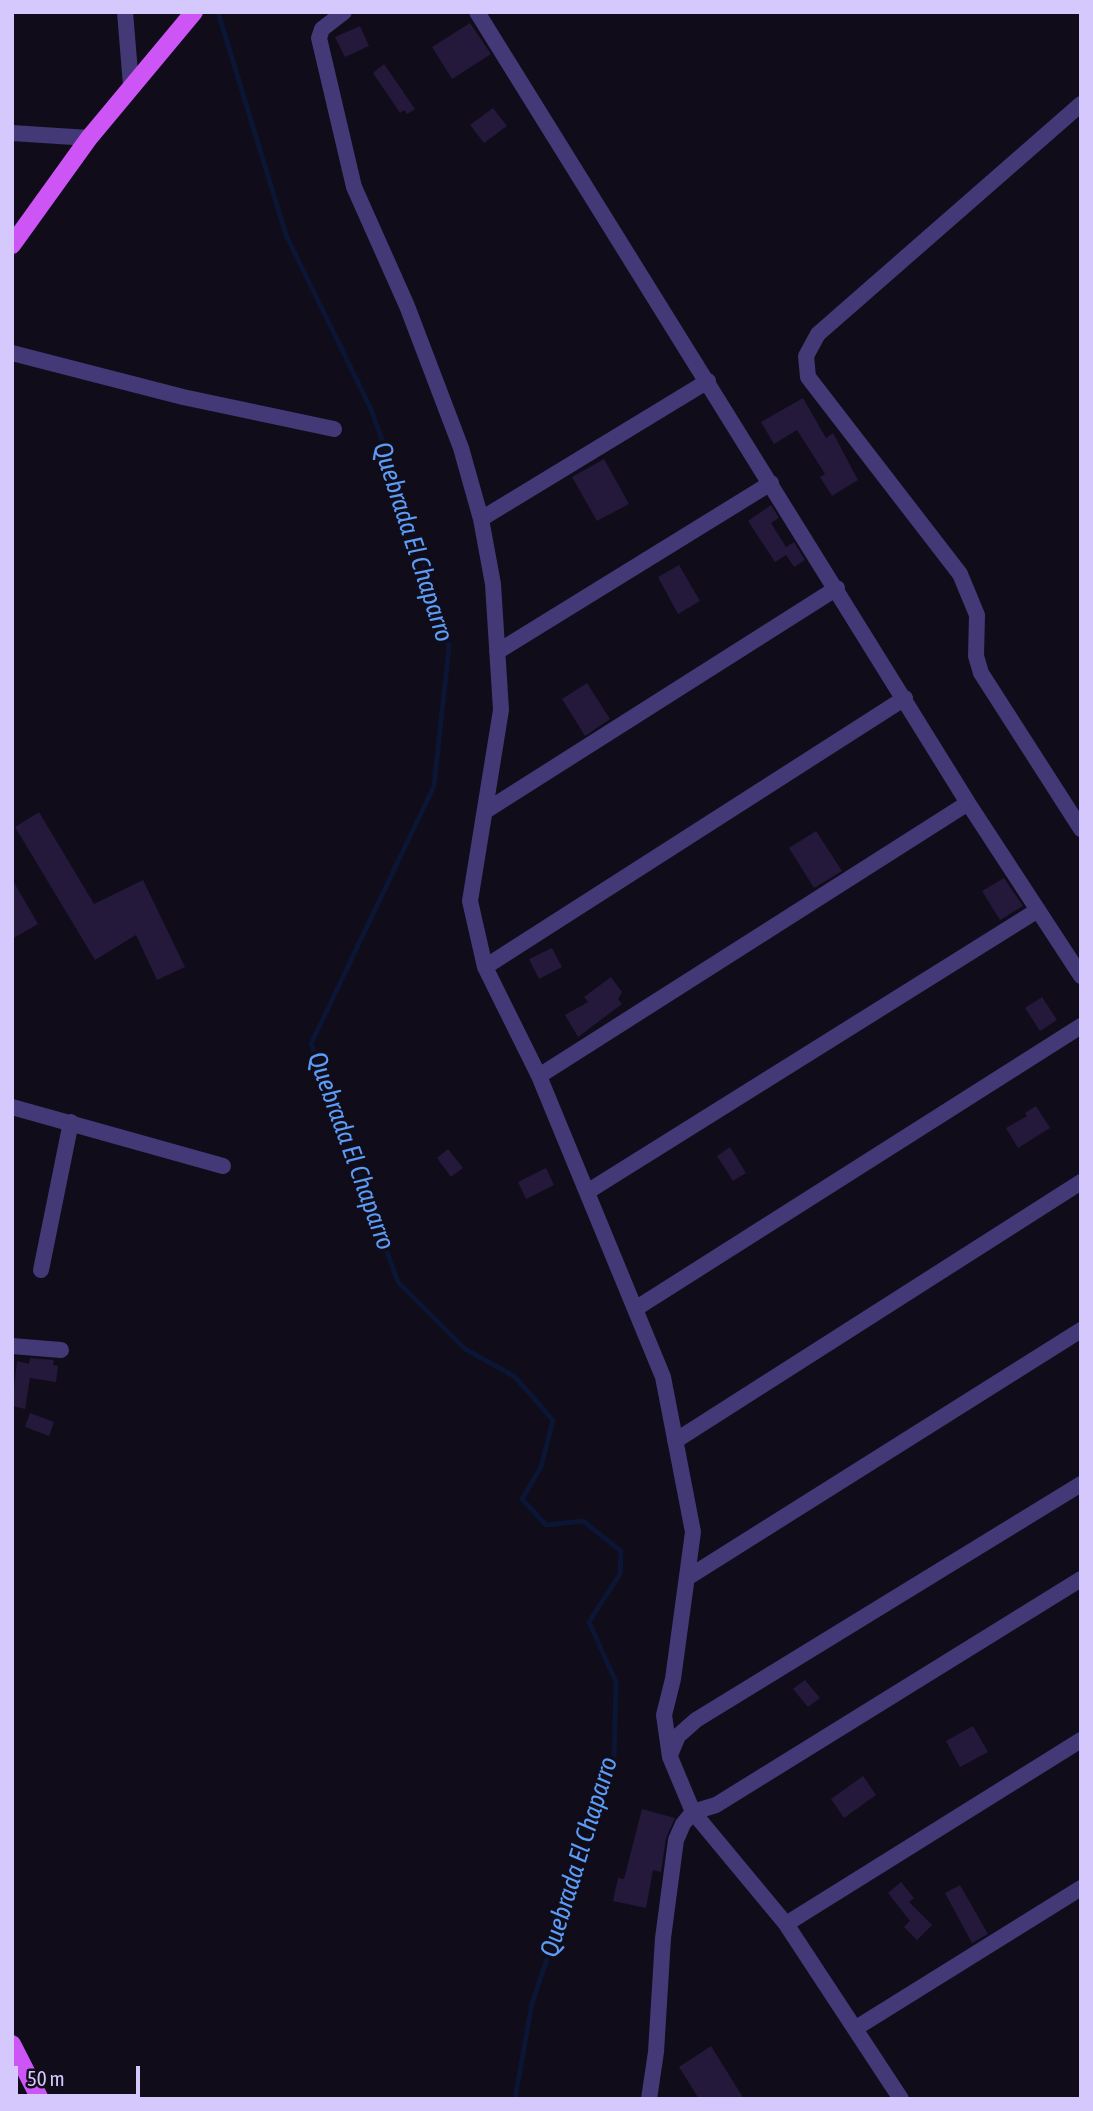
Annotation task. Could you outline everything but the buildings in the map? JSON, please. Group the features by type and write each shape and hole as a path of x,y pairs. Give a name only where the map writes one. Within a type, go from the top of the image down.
{"main road":[{"path":"12,245 89,138 194,12"},
{"path":"12,2044 40,2099"}],"street":[{"path":"125,12 131,85"},
{"path":"344,12 322,29 319,38 354,187 407,306 461,448 481,519 493,584 501,710 487,810 470,901 485,967 539,1076 663,1377 693,1532 673,1679 664,1715 670,1757 693,1812 786,1924 901,2099"},
{"path":"477,12 968,803 1081,976"},
{"path":"1081,104 818,334 806,356 808,377 960,574 976,615 976,656 982,673 1081,829"},
{"path":"12,133 89,138"},
{"path":"12,353 183,397 334,429"},
{"path":"481,519 708,381"},
{"path":"497,652 771,483"},
{"path":"487,810 837,588"},
{"path":"485,967 905,698"},
{"path":"539,1076 968,803"},
{"path":"587,1192 1038,910"},
{"path":"635,1309 1081,1026"},
{"path":"12,1107 223,1167"},
{"path":"41,1270 71,1122"},
{"path":"675,1441 1081,1182"},
{"path":"687,1578 1081,1330"},
{"path":"12,1346 61,1350"},
{"path":"670,1757 678,1736 696,1720 1081,1485"},
{"path":"649,2099 656,2052 663,1938 676,1840 683,1824 693,1812 716,1805 1081,1579"},
{"path":"786,1924 1081,1740"},
{"path":"856,2028 1081,1888"}],"waterway":[{"name":"Quebrada El Chaparro","path":"218,12 286,235 371,409 408,511 449,647 434,786 311,1044 398,1282 465,1349 514,1376 553,1420 541,1467 522,1499 546,1525 583,1521 621,1551 620,1574 589,1622 616,1682 614,1764 532,2003 515,2099"}]}
